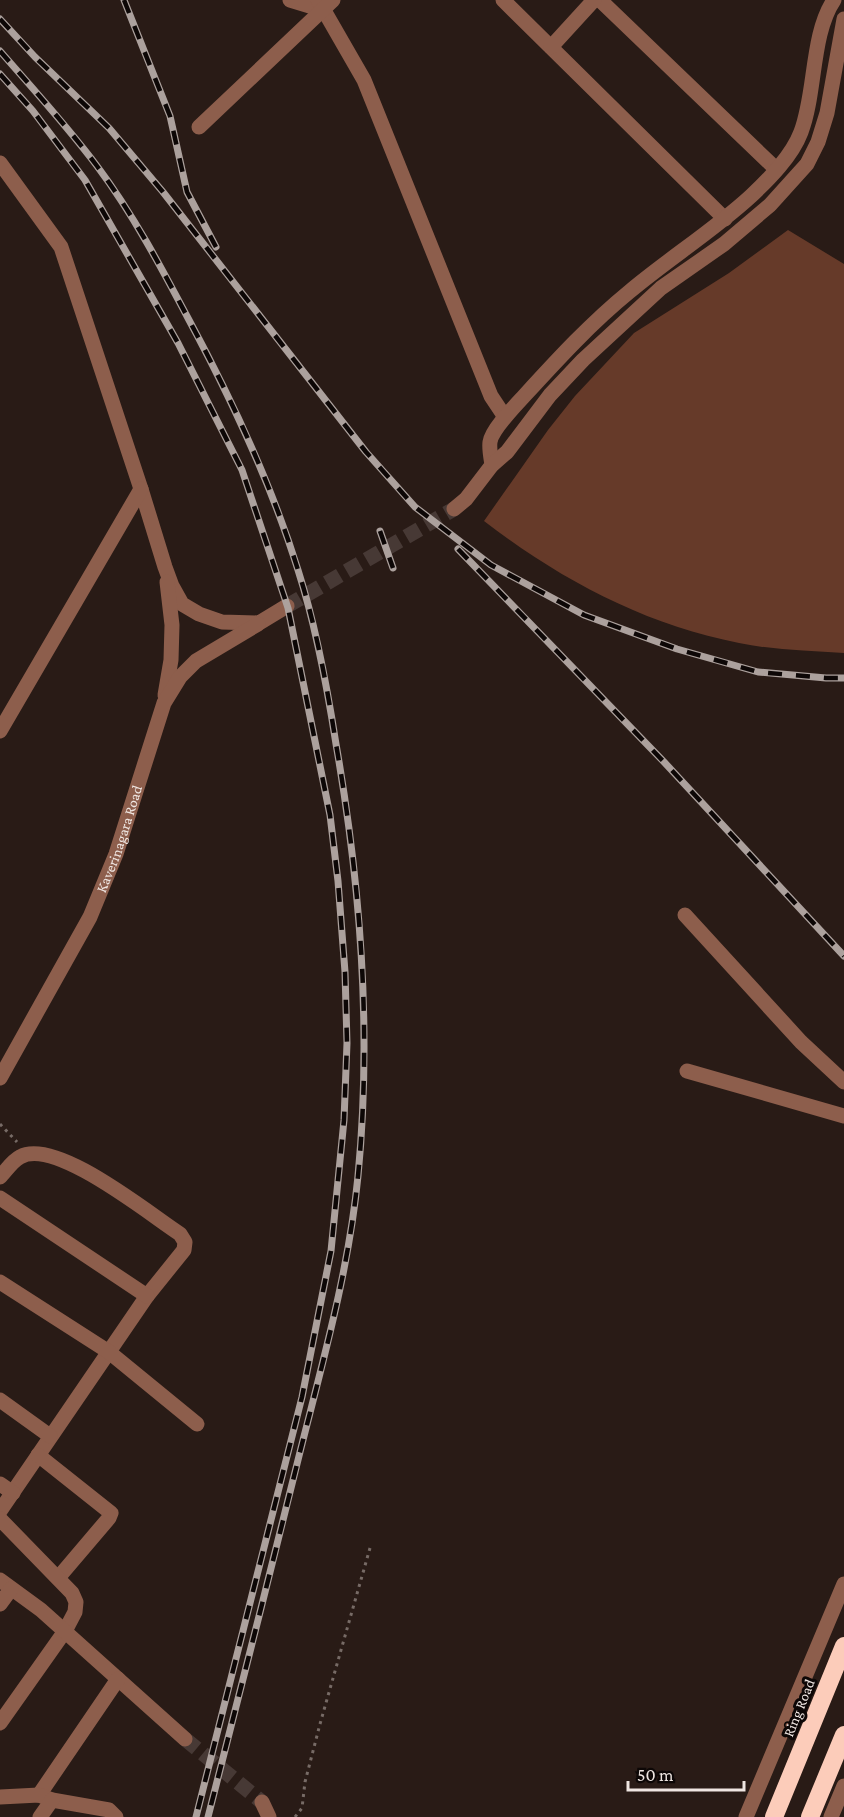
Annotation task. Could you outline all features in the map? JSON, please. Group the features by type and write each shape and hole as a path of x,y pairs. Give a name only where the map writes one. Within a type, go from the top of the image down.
{"highway":[{"name":"Ring Road","path":"774,1817 844,1646"},
{"path":"810,1817 844,1735"}],"street":[{"path":"290,0 325,3"},
{"path":"503,0 725,219"},
{"path":"550,47 594,0"},
{"path":"600,0 776,169"},
{"path":"492,465 490,441 505,417 592,325 628,293 725,219 752,195 789,153 801,133 810,100 817,52 828,9 834,0"},
{"path":"199,127 325,3"},
{"path":"325,3 364,80 491,396 505,417"},
{"path":"454,509 466,499 492,465 507,452 550,395 619,325 661,288 740,231 770,205 807,164 818,142 827,113 844,18"},
{"path":"0,163 61,247 165,567 182,604 199,614 222,622 259,623"},
{"path":"0,731 141,489"},
{"path":"164,703 171,660 172,625 165,567"},
{"name":"Kaverinagara Road","path":"0,1078 90,917 116,854 164,703 180,677 196,661 287,606"},
{"path":"685,915 801,1042 844,1082"},
{"path":"687,1071 844,1116"},
{"path":"0,1177 20,1157 44,1153 80,1166 180,1234 185,1242 184,1250 147,1296 38,1455 6,1488 0,1511"},
{"path":"0,1198 147,1296"},
{"path":"0,1282 109,1352 197,1424"},
{"path":"0,1400 50,1436"},
{"path":"38,1455 111,1513 58,1578"},
{"path":"0,1519 72,1593 76,1602 75,1612 65,1631 0,1723"},
{"path":"0,1604 6,1584 41,1610 185,1739"},
{"path":"746,1817 844,1584"},
{"path":"40,1817 45,1798 118,1679"},
{"path":"831,1817 844,1786"},
{"path":"0,1797 45,1798 109,1810 116,1817"},
{"path":"262,1802 269,1817"}],"path":[{"path":"0,1124 29,1155"},
{"path":"295,1817 302,1808 305,1782 370,1548"}],"shaded area":[{"path":"788,230 844,264 844,653 752,645 704,635 637,612 604,597 542,562 484,521 548,430 575,396 634,333 729,273"}],"tunnel":[{"path":"287,606 454,509"},
{"path":"185,1739 262,1802"}],"railway":[{"path":"124,0 170,116 187,192 216,247"},
{"path":"0,19 35,57 109,128 163,192 366,452 415,507 491,565 584,615 677,649 758,672 844,678"},
{"path":"0,51 74,136 123,203 178,300 250,442 276,505 310,613 329,700 352,851 358,905 364,1013 362,1122 354,1211 342,1280 326,1349 208,1817"},
{"path":"0,74 33,111 85,180 178,343 242,470 288,608 330,815 338,881 345,972 347,1043 344,1120 331,1251 302,1397 196,1817"},
{"path":"380,531 393,568"},
{"path":"458,549 665,763 844,956"}]}
